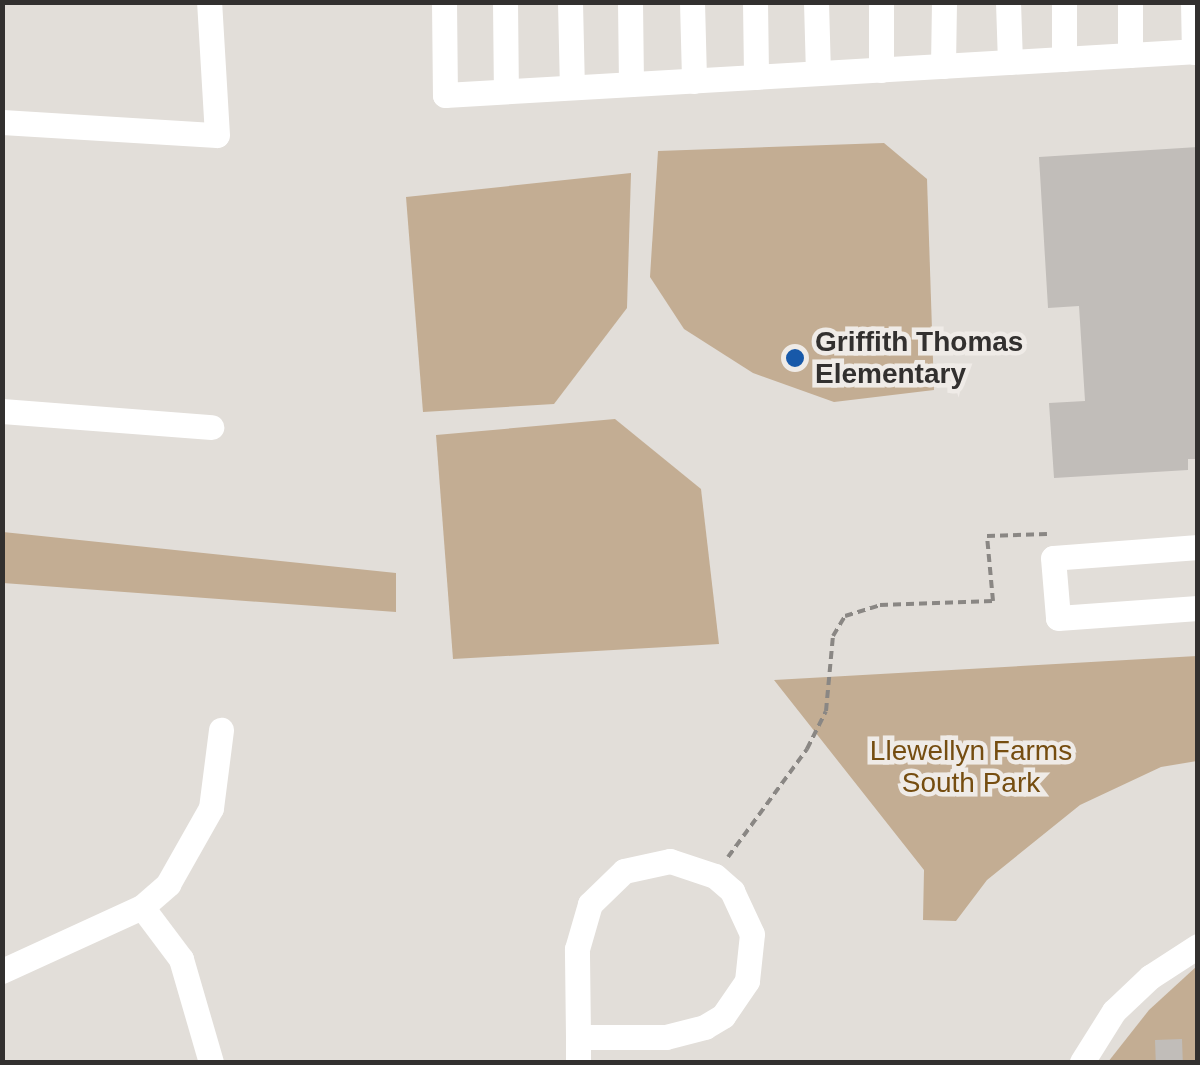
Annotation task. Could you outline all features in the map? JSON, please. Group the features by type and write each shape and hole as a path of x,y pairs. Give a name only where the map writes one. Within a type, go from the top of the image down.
{"street":[{"path":"2,122 217,135 208,2"},
{"path":"444,2 445,95 1196,52 1193,2"},
{"path":"505,2 506,91"},
{"path":"570,2 572,88"},
{"path":"630,2 631,84"},
{"path":"692,2 694,80"},
{"path":"756,2 756,77"},
{"path":"816,2 818,73"},
{"path":"880,70 882,2"},
{"path":"944,2 944,66"},
{"path":"1008,2 1010,62"},
{"path":"1064,2 1064,59"},
{"path":"1130,2 1130,55"},
{"path":"2,411 212,427"},
{"path":"1198,548 1054,558 1058,618 1198,608"},
{"path":"2,971 142,907 168,884 204,827 214,790 221,730"},
{"path":"670,861 715,876 732,891 752,934 753,958 736,1002 705,1027 578,1050 581,925 605,885 624,871 670,861"},
{"path":"142,907 181,959 211,1062"},
{"path":"1082,1062 1114,1012 1150,977 1198,946"}],"path":[{"path":"715,876 807,749 826,711 832,636 845,616 880,605 993,600 987,536 1047,533 1054,558"}],"green space":[{"path":"884,143 927,179 934,390 834,402 753,373 684,329 650,277 658,151"},
{"path":"631,173 627,308 554,404 423,412 406,197"},
{"path":"615,419 701,489 719,644 453,659 436,435"},
{"path":"3,532 396,573 396,612 3,583"},
{"name":"Llewellyn Farms South Park","path":"1197,656 1197,761 1161,767 1080,805 987,880 956,921 923,920 924,870 774,680"},
{"path":"1197,966 1197,1062 1108,1062 1149,1010"}],"building":[{"path":"1198,147 1198,459 1188,459 1188,470 1054,478 1049,403 1085,401 1079,306 1048,308 1039,157"},
{"path":"1182,1039 1183,1062 1156,1062 1155,1040"}],"place":[{"name":"Griffith Thomas Elementary","path":"795,358"}]}
